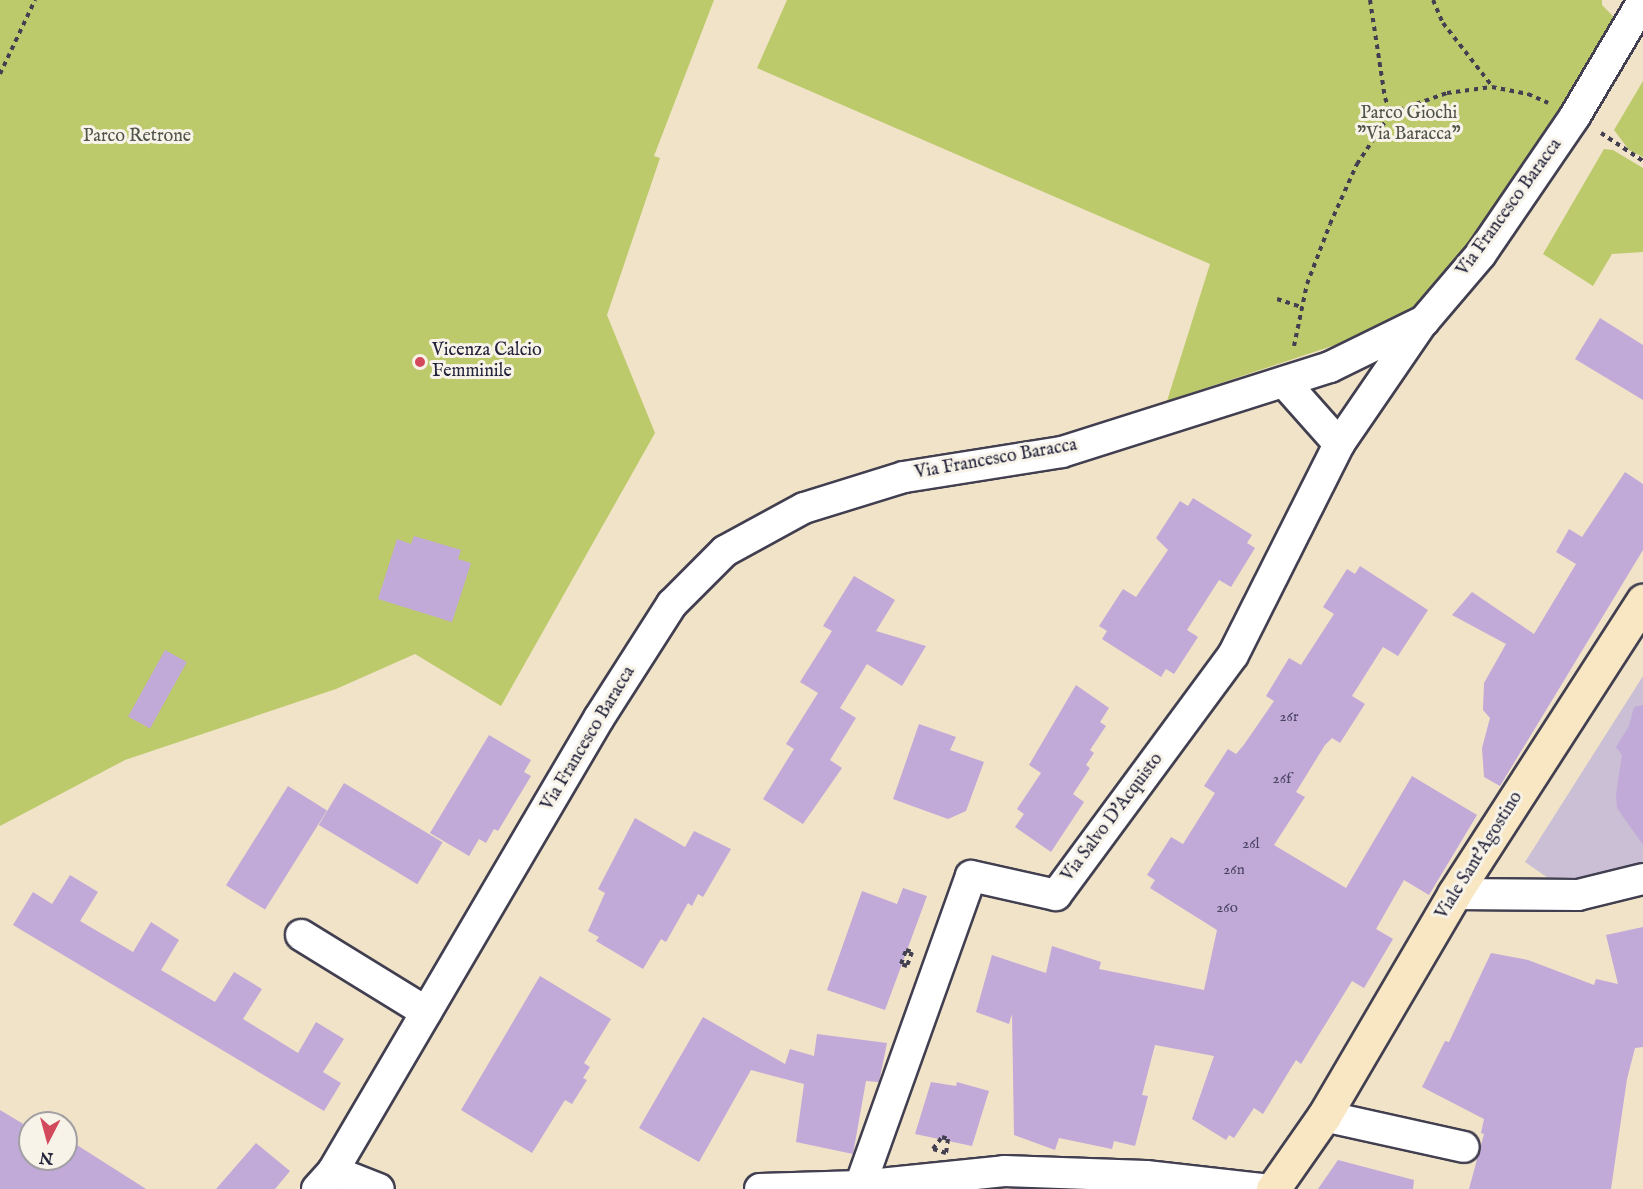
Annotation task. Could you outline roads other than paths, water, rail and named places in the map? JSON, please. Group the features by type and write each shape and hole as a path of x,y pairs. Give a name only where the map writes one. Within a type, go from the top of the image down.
{"main road":[{"name":"Viale Sant'Agostino","path":"1273,1189 1324,1116 1454,894 1643,601"}],"street":[{"name":"Via Francesco Baracca","path":"325,1180 599,718 672,604 725,551 804,508 904,477 1062,452 1330,367 1424,321 1481,254 1575,116 1643,1"},
{"path":"1284,382 1340,444 1424,321"},
{"name":"Via Salvo D'Acquisto","path":"860,1186 971,876 1056,895 1233,655 1340,444"},
{"path":"1454,894 1578,895 1643,879"},
{"path":"301,935 426,1012"},
{"path":"1324,1116 1464,1147"},
{"path":"760,1189 860,1186 1004,1171 1146,1176 1261,1189"},
{"path":"325,1180 379,1189"}],"place":[{"name":"Vicenza Calcio Femminile","path":"420,362"}],"park label":[{"name":"Parco Giochi \"Via Baracca\"","path":"1409,125"},
{"name":"Parco Retrone","path":"137,137"}]}
